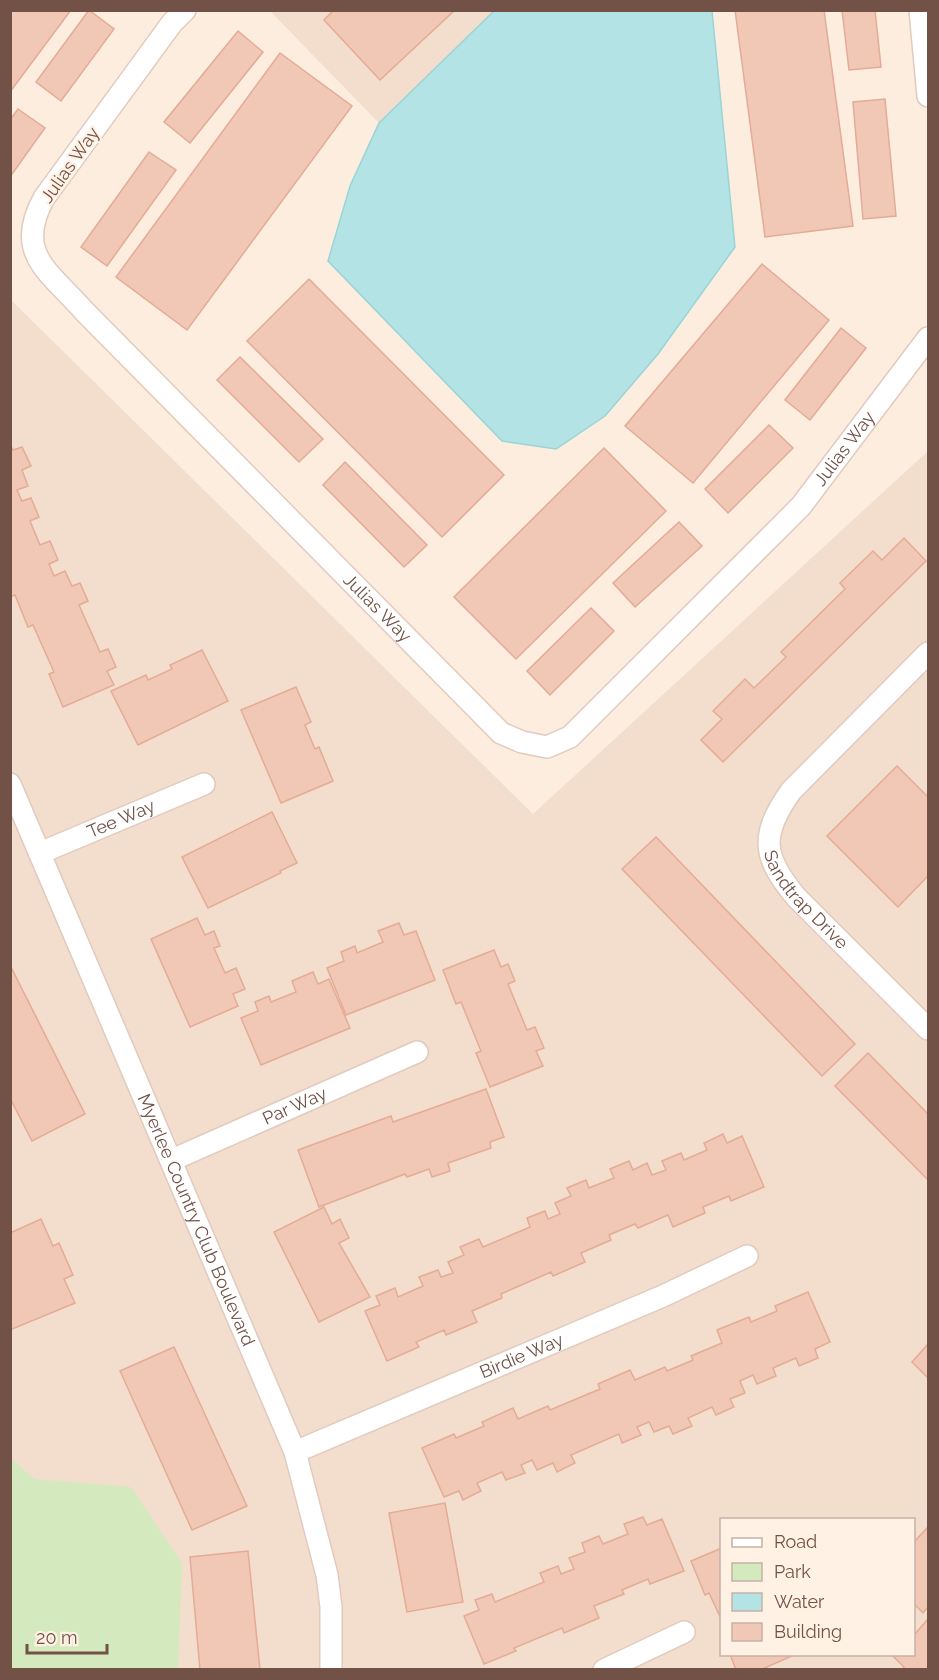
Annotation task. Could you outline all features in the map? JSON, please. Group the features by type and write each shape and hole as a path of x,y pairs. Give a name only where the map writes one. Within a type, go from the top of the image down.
{"street":[{"name":"Julias Way","path":"185,10 172,22 35,214 30,240 34,255 85,312 501,733 522,742 547,747 570,736 801,506 928,338"},
{"path":"920,10 928,96"},
{"name":"Sandtrap Drive","path":"928,653 791,792 773,817 768,848 777,875 796,897 928,1029"},
{"name":"Myerlee Country Club Boulevard","path":"10,784 295,1452 327,1575 331,1608 332,1670"},
{"name":"Tee Way","path":"40,854 204,784"},
{"name":"Par Way","path":"172,1161 417,1052"},
{"name":"Birdie Way","path":"295,1452 663,1296 747,1256"},
{"path":"604,1670 684,1632"}],"shaded area":[{"path":"270,11 494,11 379,123"},
{"path":"10,299 533,814 928,451 928,1669 11,1669"}],"green space":[{"path":"11,1458 34,1479 131,1487 182,1563 178,1669 11,1669"}],"water":[{"path":"494,11 712,11 735,247 658,354 605,416 556,449 502,441 328,261 350,186 379,123"}],"building":[{"path":"10,10 71,10 10,92"},
{"path":"89,10 114,29 61,101 36,82"},
{"path":"334,10 455,10 380,80 324,20"},
{"path":"735,10 824,10 853,226 765,237"},
{"path":"842,10 875,10 881,67 849,70"},
{"path":"238,31 263,52 190,143 164,122"},
{"path":"280,53 352,106 187,330 116,277"},
{"path":"885,99 896,216 863,219 853,102"},
{"path":"18,109 45,128 10,177 10,120"},
{"path":"149,152 176,170 107,266 81,247"},
{"path":"762,264 829,320 693,483 625,426"},
{"path":"309,279 504,475 442,537 247,341"},
{"path":"841,328 866,348 810,420 785,400"},
{"path":"240,357 323,439 299,462 217,380"},
{"path":"769,425 793,448 728,513 705,489"},
{"path":"10,444 13,450 22,447 31,466 22,470 28,486 17,490 22,501 31,498 39,517 30,521 40,545 50,541 58,560 49,564 54,576 65,571 72,586 80,583 88,601 79,605 100,652 108,649 116,667 107,671 114,685 63,707 49,674 54,672 33,625 28,627 15,595 10,597"},
{"path":"604,448 666,511 516,659 454,597"},
{"path":"345,462 427,545 404,567 323,485"},
{"path":"679,522 702,546 635,607 613,583"},
{"path":"904,538 926,561 723,762 701,740 722,719 713,711 745,679 754,688 786,657 781,652 845,589 840,583 873,551 882,560"},
{"path":"591,608 614,631 550,695 527,671"},
{"path":"202,650 228,701 138,745 111,691 146,675 148,680 172,669 170,665"},
{"path":"296,687 311,722 305,725 315,749 319,747 333,781 281,803 241,710"},
{"path":"897,766 928,797 928,876 898,907 827,836"},
{"path":"272,812 297,863 208,908 182,857"},
{"path":"656,837 855,1044 822,1076 622,869"},
{"path":"197,918 205,935 214,931 220,946 214,948 225,973 236,968 245,989 233,994 238,1006 190,1027 151,939"},
{"path":"399,923 404,935 416,931 435,980 346,1015 327,968 344,961 341,952 355,946 357,953 383,942 378,931"},
{"path":"494,950 501,967 508,964 515,981 508,984 527,1030 535,1027 544,1048 536,1051 543,1066 490,1087 476,1053 481,1051 461,1002 456,1004 443,970"},
{"path":"10,965 85,1114 32,1141 10,1098"},
{"path":"313,972 318,984 329,979 350,1028 261,1065 241,1018 258,1011 255,1002 269,996 271,1002 296,992 292,981"},
{"path":"868,1053 928,1114 928,1180 835,1086"},
{"path":"486,1089 504,1137 490,1142 491,1148 448,1163 450,1171 432,1177 429,1169 407,1177 405,1174 319,1207 298,1150 391,1116 393,1122"},
{"path":"723,1134 727,1143 742,1136 764,1187 731,1201 729,1196 703,1207 705,1213 673,1227 668,1215 638,1228 635,1224 609,1235 611,1240 581,1253 585,1262 553,1276 551,1272 501,1294 502,1298 472,1311 477,1322 446,1335 444,1330 416,1342 419,1347 387,1361 365,1311 380,1305 376,1296 395,1288 398,1297 423,1286 419,1277 438,1270 441,1277 453,1273 448,1262 464,1255 460,1247 479,1239 483,1247 530,1227 527,1218 545,1211 548,1219 560,1214 555,1203 571,1196 567,1188 586,1180 589,1188 614,1178 610,1169 629,1161 633,1170 647,1163 652,1175 666,1170 662,1161 681,1153 684,1160 707,1150 704,1143"},
{"path":"324,1207 332,1224 340,1219 349,1238 339,1243 370,1297 319,1322 274,1232"},
{"path":"41,1219 53,1246 59,1243 73,1275 64,1279 75,1303 10,1330 10,1233"},
{"path":"808,1292 830,1342 815,1349 818,1358 799,1366 796,1358 773,1368 776,1376 757,1384 753,1375 740,1381 745,1393 730,1399 734,1407 716,1415 712,1407 688,1418 692,1426 673,1434 669,1426 654,1432 649,1422 637,1427 641,1435 622,1443 619,1434 571,1455 575,1463 557,1472 553,1463 537,1470 532,1460 521,1465 525,1473 506,1480 502,1472 477,1483 481,1491 463,1500 459,1491 444,1497 422,1448 454,1434 456,1438 484,1426 482,1422 513,1408 518,1419 548,1406 550,1410 600,1389 598,1384 630,1370 635,1380 665,1367 667,1371 693,1360 691,1356 722,1343 717,1330 749,1317 751,1322 777,1311 775,1306"},
{"path":"928,1344 928,1378 912,1362"},
{"path":"174,1347 247,1506 192,1530 120,1371"},
{"path":"445,1503 463,1602 407,1612 389,1513"},
{"path":"643,1517 647,1525 662,1519 684,1571 650,1584 648,1579 622,1590 624,1594 594,1606 599,1618 564,1633 562,1628 514,1648 516,1651 484,1664 464,1616 479,1610 475,1600 492,1594 495,1602 544,1582 540,1573 558,1566 561,1574 574,1569 569,1558 585,1552 582,1543 599,1536 603,1544 628,1534 624,1524"},
{"path":"928,1527 928,1607 923,1613 915,1605 915,1541"},
{"path":"720,1549 720,1617 709,1593 705,1595 691,1561"},
{"path":"248,1551 260,1670 200,1670 190,1557"},
{"path":"928,1619 928,1670 902,1670 904,1667 893,1656 915,1656 915,1634"},
{"path":"731,1656 792,1656 760,1670 736,1670"}]}
